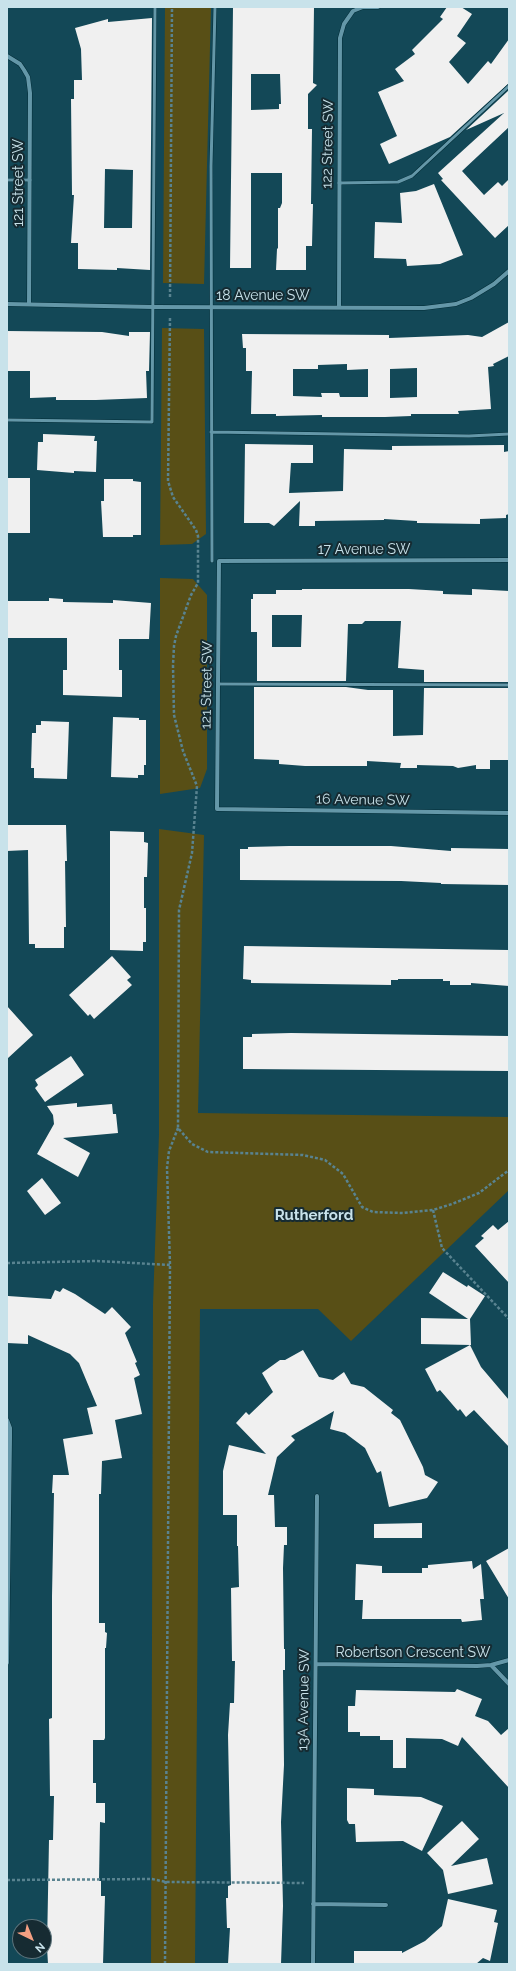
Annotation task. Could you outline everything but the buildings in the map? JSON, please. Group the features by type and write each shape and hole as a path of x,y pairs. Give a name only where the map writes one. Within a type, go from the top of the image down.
{"street":[{"name":"122 Street SW","path":"338,307 342,31 344,24 352,11 363,7 378,7"},
{"name":"121 Street SW","path":"7,56 20,64 28,77 30,93 29,304"},
{"name":"18 Avenue SW","path":"7,304 153,307 424,308 456,304 483,291 509,271"},
{"name":"17 Avenue SW","path":"219,561 509,560"},
{"name":"121 Street SW","path":"216,809 219,561"},
{"name":"16 Avenue SW","path":"216,809 509,813"},
{"path":"7,1420 10,1428 10,1438 7,1663"},
{"name":"13A Avenue SW","path":"313,1964 317,1496"},
{"name":"Robertson Crescent SW","path":"316,1664 491,1665 509,1660"},
{"path":"491,1665 509,1684"},
{"path":"313,1904 386,1905"}],"lane":[{"path":"7,420 152,422 156,7"},
{"path":"212,561 211,166 215,7"},
{"path":"339,183 398,182 409,178 509,86"},
{"path":"7,180 30,180"},
{"path":"211,432 469,436 509,434"},
{"path":"218,684 509,685"}],"path":[{"path":"170,294 172,7"},
{"path":"165,1964 170,1265 167,1168 169,1151 178,1128 179,910 192,853 197,786 184,751 174,715 173,665 176,636 191,595 198,583 198,536 196,530 173,497 168,481 170,318"},
{"path":"178,1128 192,1144 208,1152 303,1155 325,1160 343,1174 359,1203 366,1210 384,1213 433,1210 464,1200 479,1193 509,1170"},
{"path":"433,1210 442,1248 509,1319"},
{"path":"7,1263 97,1261 170,1265"},
{"path":"7,1880 152,1880 166,1882 313,1883"}],"shaded area":[{"path":"165,7 211,7 204,284 163,283"},
{"path":"162,328 204,329 206,534 192,544 160,545"},
{"path":"160,578 193,579 207,595 207,769 200,788 160,794"},
{"path":"159,829 204,835 198,1113 509,1117 509,1190 351,1341 318,1309 200,1309 195,1964 151,1964 153,1304 159,1134"}],"district":[{"name":"Rutherford","path":"314,1215"}]}
